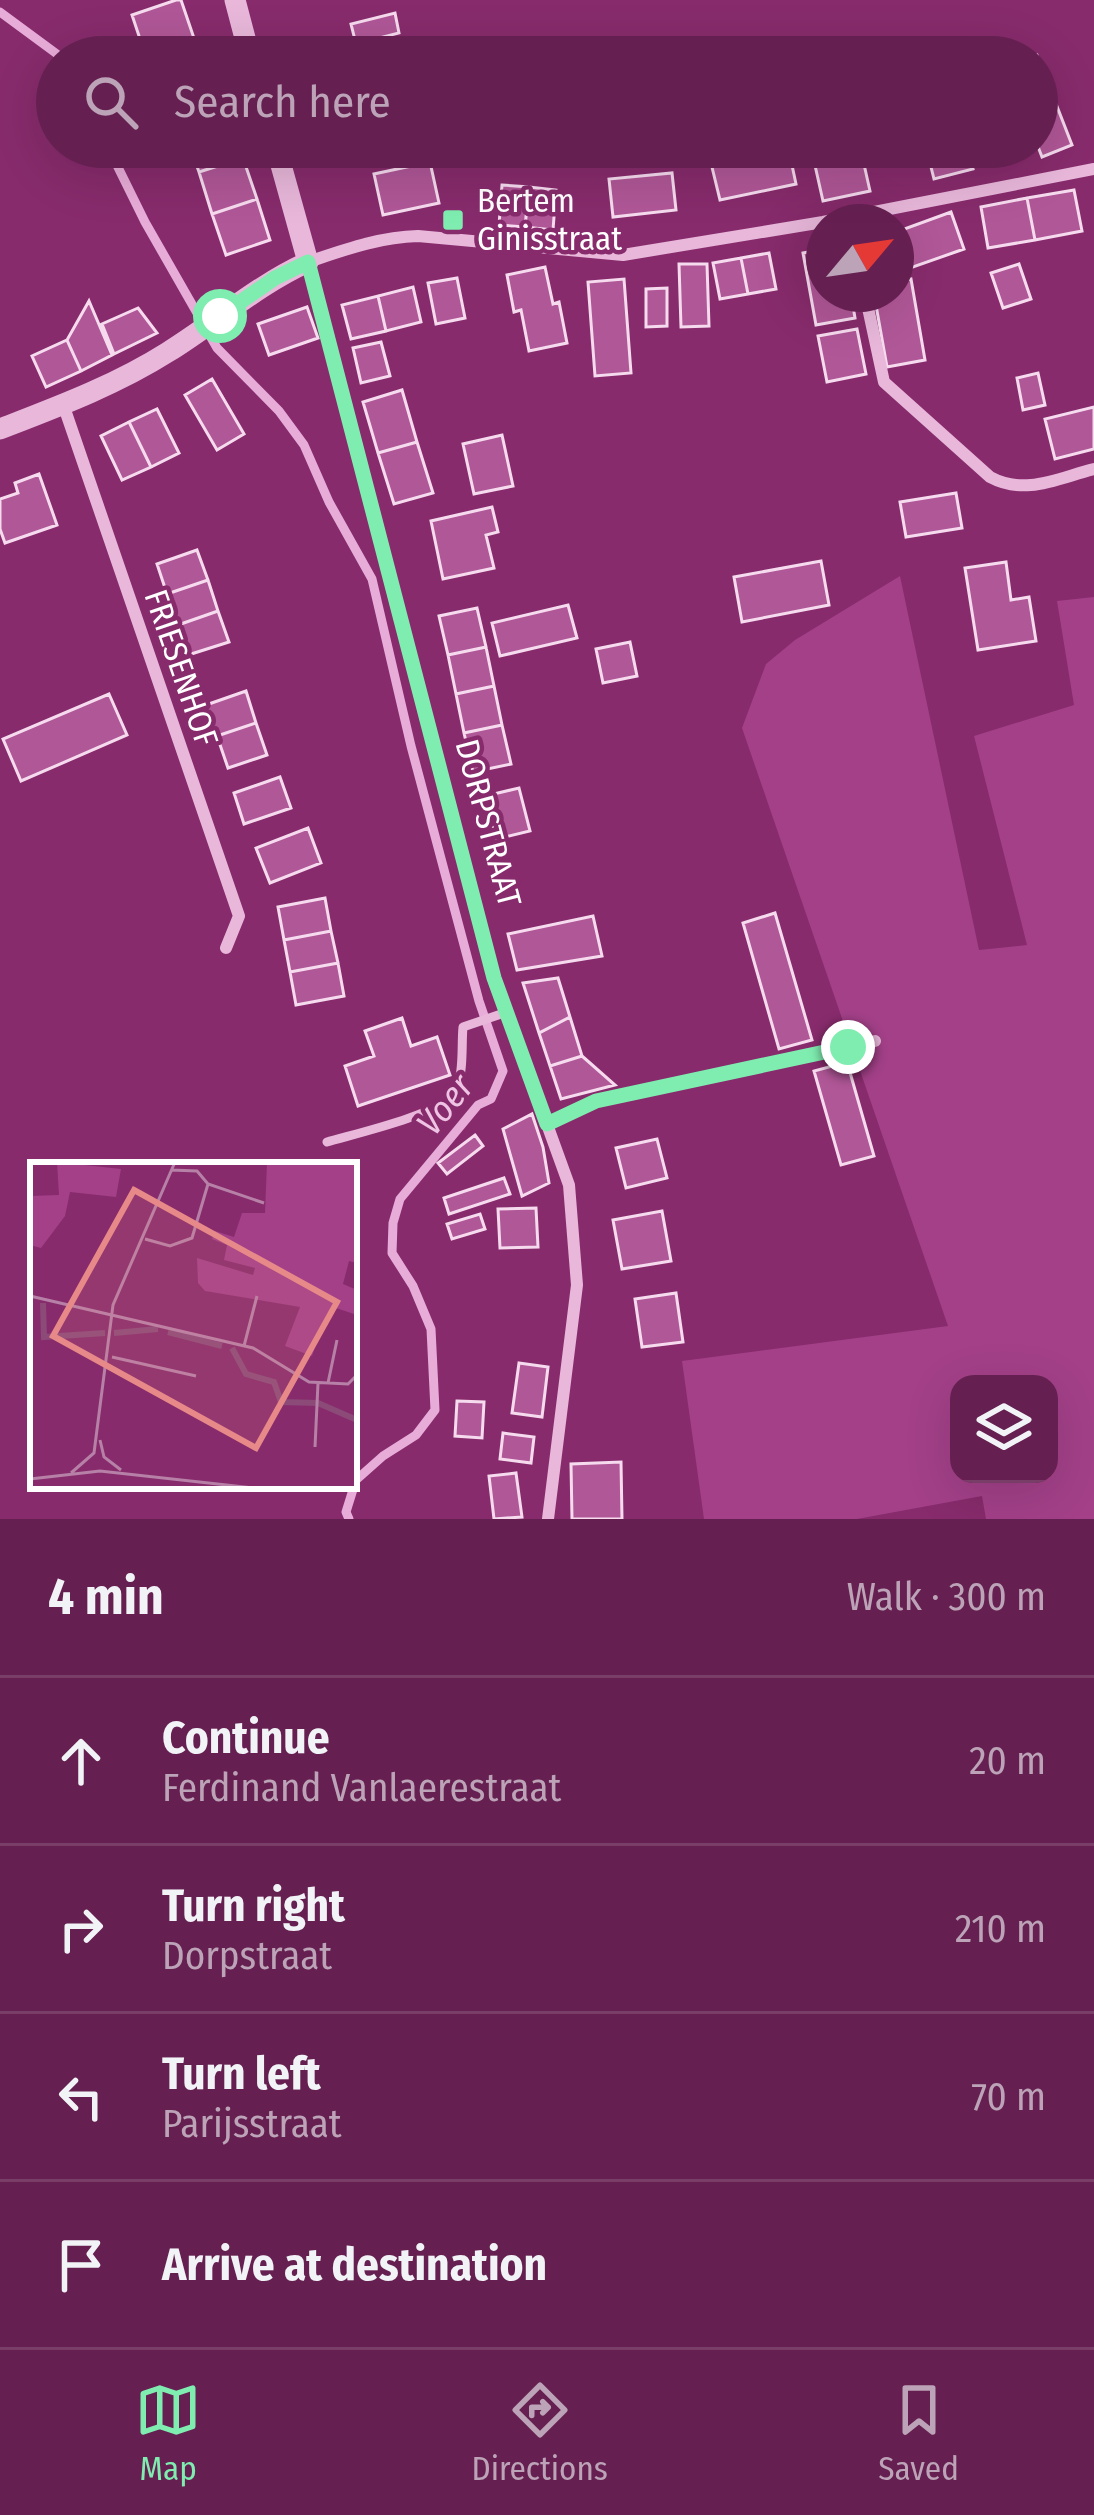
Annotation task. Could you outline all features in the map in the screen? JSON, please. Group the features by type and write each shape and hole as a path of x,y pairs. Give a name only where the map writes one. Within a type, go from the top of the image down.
{"street":[{"path":"235,0 244,36"},
{"name":"DORPSTRAAT","path":"282,168 500,1014 569,1185 578,1286 548,1519"},
{"path":"914,206 1094,169"},
{"path":"0,429 151,363 275,278 365,243 396,237 623,255 806,226"},
{"path":"869,312 884,382 990,477 1023,488 1094,469"},
{"name":"FRIESENHOF","path":"63,404 239,916 226,948"},
{"path":"547,1124 596,1101 875,1041"}],"lane":[{"path":"327,1142 434,1109 452,1096 459,1082 463,1027 500,1014"}],"shaded area":[{"path":"900,576 979,950 1027,945 974,736 1074,705 1057,601 1094,597 1094,1519 986,1519 982,1496 857,1519 704,1519 682,1361 948,1326 742,728 766,664 795,640"}],"building":[{"path":"181,0 193,36 139,36 132,15"},
{"path":"395,13 399,33 354,36 351,24"},
{"path":"1058,109 1072,145 1058,151"},
{"path":"246,168 257,199 212,214 199,172"},
{"path":"431,168 439,203 383,215 374,174"},
{"path":"712,168 793,168 796,184 720,200"},
{"path":"816,168 865,168 870,191 823,201"},
{"path":"931,168 973,169 934,179"},
{"path":"672,173 676,210 613,217 609,179"},
{"path":"502,185 529,187 525,227 499,225"},
{"path":"529,187 556,190 553,230 525,227"},
{"path":"1074,190 1082,231 1035,240 1027,198"},
{"path":"1027,198 1035,240 988,248 981,207"},
{"path":"257,199 270,240 226,255 212,214"},
{"path":"951,212 964,249 914,267 914,225"},
{"path":"769,253 776,289 748,294 741,258"},
{"path":"741,258 748,294 720,299 713,263"},
{"path":"679,264 707,264 709,326 681,327"},
{"path":"1019,264 1031,299 1003,308 991,273"},
{"path":"545,267 553,304 559,302 567,343 529,351 521,310 514,312 507,275"},
{"path":"457,278 465,318 436,324 428,283"},
{"path":"624,279 631,373 595,376 588,282"},
{"path":"413,287 421,322 386,331 378,296"},
{"path":"667,288 667,326 646,327 646,289"},
{"path":"378,296 386,331 351,339 342,305"},
{"path":"914,296 925,360 887,367 877,312 914,312"},
{"path":"89,301 112,355 81,371 67,340"},
{"path":"307,307 318,338 269,355 258,324"},
{"path":"138,308 157,333 114,354 102,324"},
{"path":"814,312 854,312 855,318 816,325"},
{"path":"857,329 866,374 827,382 818,336"},
{"path":"67,340 81,371 46,387 32,356"},
{"path":"381,342 390,376 361,383 353,348"},
{"path":"1038,373 1045,405 1023,410 1017,378"},
{"path":"212,379 244,434 217,450 185,395"},
{"path":"402,390 417,442 378,453 363,402"},
{"path":"1094,407 1094,449 1055,459 1045,419"},
{"path":"157,409 179,453 151,467 129,422"},
{"path":"129,422 151,467 122,480 101,436"},
{"path":"502,435 513,486 474,494 463,444"},
{"path":"417,442 433,493 394,504 378,453"},
{"path":"39,474 57,525 5,543 0,499 18,493 15,483"},
{"path":"956,493 962,528 906,537 900,502"},
{"path":"492,507 498,532 486,535 494,568 443,579 431,521"},
{"path":"197,550 208,580 167,594 157,564"},
{"path":"821,561 829,605 742,622 734,577"},
{"path":"1006,562 1011,600 1029,597 1036,641 978,650 965,568"},
{"path":"208,580 218,611 178,625 167,594"},
{"path":"568,605 577,638 500,656 492,623"},
{"path":"477,608 486,647 448,655 439,616"},
{"path":"218,611 229,642 188,655 178,625"},
{"path":"630,642 637,676 603,683 596,649"},
{"path":"486,647 494,686 456,694 448,655"},
{"path":"494,686 502,725 464,733 456,694"},
{"path":"246,691 256,723 217,736 206,705"},
{"path":"109,694 127,735 21,781 3,739"},
{"path":"256,723 267,755 228,768 217,736"},
{"path":"502,725 511,764 473,772 464,733"},
{"path":"280,777 291,808 244,824 234,793"},
{"path":"519,788 530,831 496,839 485,796"},
{"path":"308,828 321,863 270,883 256,848"},
{"path":"325,898 331,931 284,940 278,907"},
{"path":"775,913 812,1040 779,1049 743,923"},
{"path":"593,916 602,956 517,970 508,934"},
{"path":"331,931 338,963 290,972 284,940"},
{"path":"338,963 344,996 296,1005 290,972"},
{"path":"558,978 570,1017 539,1033 523,983"},
{"path":"570,1017 582,1056 550,1066 539,1033"},
{"path":"402,1018 411,1046 437,1037 450,1075 358,1106 345,1066 374,1056 365,1031"},
{"path":"582,1056 615,1085 561,1099 550,1066"},
{"path":"847,1062 874,1156 841,1165 814,1071"},
{"path":"532,1114 549,1183 522,1196 503,1129"},
{"path":"475,1135 483,1146 447,1174 438,1163"},
{"path":"657,1139 667,1178 626,1188 616,1148"},
{"path":"504,1178 510,1194 449,1214 444,1198"},
{"path":"536,1208 538,1247 500,1248 498,1209"},
{"path":"662,1211 671,1261 622,1269 613,1220"},
{"path":"480,1214 485,1229 452,1239 447,1224"},
{"path":"676,1293 683,1342 642,1347 635,1299"},
{"path":"519,1363 548,1367 542,1417 512,1413"},
{"path":"457,1401 484,1402 482,1438 455,1436"},
{"path":"503,1433 534,1437 531,1463 500,1459"},
{"path":"621,1462 622,1519 572,1519 571,1464"},
{"path":"516,1473 522,1517 494,1519 489,1476"}],"waterway":[{"name":"Voer","path":"0,12 36,39"},
{"name":"Voer","path":"118,168 217,348 279,411 304,445 372,579 411,746 479,1001 503,1071 491,1099 478,1105 400,1199 392,1253 413,1286 431,1329 435,1410 416,1435 357,1479"},
{"name":"Voer","path":"349,1519 346,1512 353,1489"}],"place":[{"name":"Bertem Ginisstraat","path":"453,220"}],"route":[{"path":"220,316 275,278 308,262 494,978 547,1124 596,1101 848,1047"}]}
